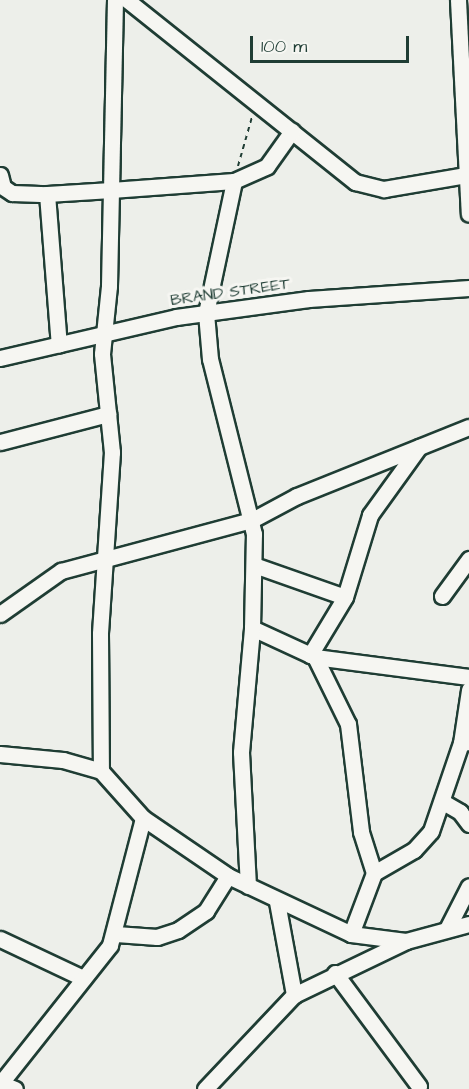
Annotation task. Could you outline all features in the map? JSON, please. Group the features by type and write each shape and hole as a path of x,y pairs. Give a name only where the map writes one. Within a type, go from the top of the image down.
{"street":[{"path":"101,771 104,559 112,452 102,366 111,190 111,50 115,0"},
{"path":"127,0 355,182 371,188 398,188 466,175"},
{"path":"458,0 464,50 466,175 469,214"},
{"path":"0,175 3,187 12,193 47,194 234,181 267,166 292,131"},
{"path":"234,181 206,313 210,359 252,520 254,565 252,628 241,752 248,885"},
{"path":"47,194 59,345"},
{"name":"BRAND STREET","path":"0,358 206,313 309,299 469,288"},
{"path":"0,442 108,414"},
{"path":"0,614 43,580 104,559 252,520 297,495 469,427"},
{"path":"313,656 345,597 370,515 420,446"},
{"path":"442,596 469,559"},
{"path":"254,565 345,597"},
{"path":"252,628 313,656 469,677"},
{"path":"313,656 348,724 361,832 374,873"},
{"path":"351,934 374,873 421,844 431,831 465,743 469,690"},
{"path":"0,754 63,760 101,771 143,818 228,876 277,902 351,934 406,941"},
{"path":"443,802 460,812 469,824"},
{"path":"15,1089 0,1083 116,934 143,818"},
{"path":"116,934 157,937 178,930 206,911 228,876"},
{"path":"447,929 469,886"},
{"path":"277,902 294,995"},
{"path":"205,1089 294,995 335,973 406,941 469,924"},
{"path":"0,939 83,978"},
{"path":"335,973 422,1088"}],"path":[{"path":"234,181 255,102"}]}
